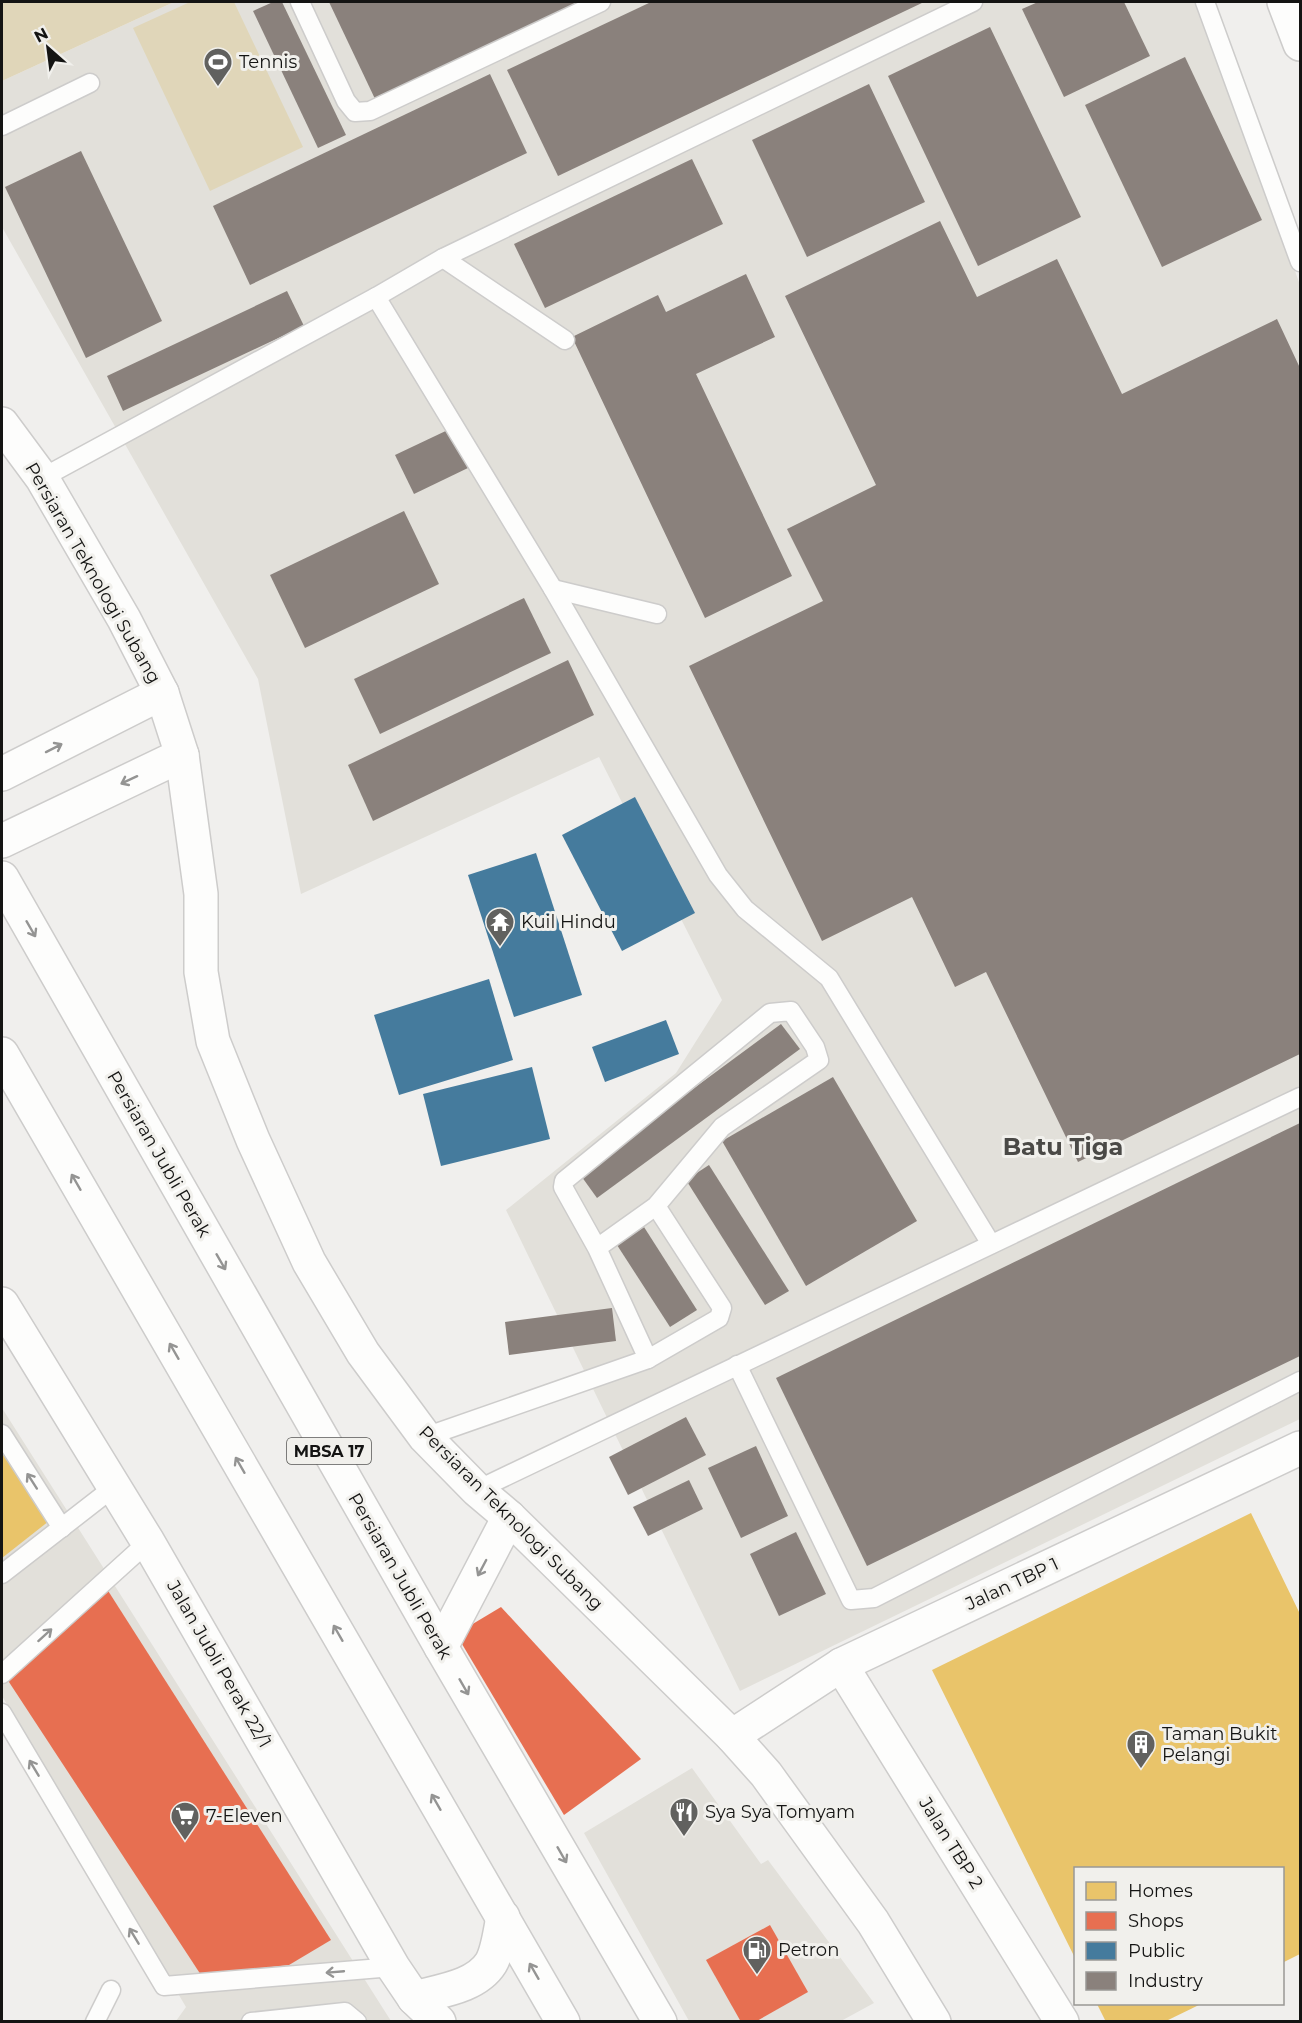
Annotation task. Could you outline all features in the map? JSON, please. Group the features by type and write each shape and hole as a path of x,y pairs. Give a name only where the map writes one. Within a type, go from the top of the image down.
{"street":[{"path":"1284,2 1300,44"},
{"name":"Persiaran Teknologi Subang","path":"2,424 42,478 124,619 162,693 182,755 201,894 201,972 213,1041 253,1140 309,1262 363,1353 425,1437 477,1490 509,1516 732,1736 766,1774 873,1922 934,2022"},
{"path":"2,774 162,693"},
{"path":"2,841 182,755"},
{"name":"Persiaran Jubli Perak","path":"2,878 441,1647 660,2022"},
{"path":"2,1054 563,2022"},
{"name":"Jalan Jubli Perak 22/1","path":"2,1304 148,1542 393,1967 414,1998 439,2022"},
{"name":"Jalan TBP 1","path":"732,1736 840,1665 1298,1455"},
{"path":"441,1647 509,1516"},
{"name":"Jalan TBP 2","path":"840,1665 1062,2022"},
{"path":"414,1998 458,1986 482,1974 492,1962 503,1917"}],"lane":[{"path":"300,2 346,101 355,112 370,111 601,2"},
{"path":"42,478 376,297 443,258 973,2"},
{"path":"1205,2 1300,262"},
{"path":"2,126 90,83"},
{"path":"443,258 565,340"},
{"path":"376,297 553,589 718,875 746,909 828,978 991,1244"},
{"path":"553,589 657,614"},
{"path":"597,1248 656,1206 722,1127 819,1060 816,1047 791,1011 770,1012 564,1181 563,1187 597,1248 648,1359"},
{"path":"477,1490 1300,1097"},
{"path":"425,1437 648,1359 719,1318 722,1308 656,1206"},
{"path":"737,1365 851,1600 874,1598 1300,1381"},
{"path":"2,1434 62,1528"},
{"path":"2,1574 114,1487"},
{"path":"2,1674 148,1542"},
{"path":"2,1713 164,1986 393,1967"},
{"path":"95,2022 111,1990"},
{"path":"251,2022 345,2012 357,2022"}],"shaded area":[{"path":"2,2 174,2 2,81"},
{"path":"174,2 1199,2 1300,285 1300,1419 740,1691 506,1210 676,1073 722,1000 599,757 301,894 258,679 2,227 2,81"},
{"name":"Tennis","path":"190,2 234,2 303,147 210,191 133,28"},
{"path":"2,1408 391,2021 176,2021 186,2007 2,1696"},
{"path":"692,1768 761,1864 768,1860 874,2003 841,2021 689,2021 584,1833"}],"building: Homes":[{"path":"2,1451 49,1521 2,1558"},
{"name":"Taman Bukit Pelangi","path":"1251,1513 1300,1614 1300,1954 1284,1962 1284,1867 1074,1867 1074,1956 932,1670"},
{"path":"1098,2005 1199,2005 1164,2022 1106,2022"}],"building: Shops":[{"path":"105,1586 331,1940 289,1965 201,1975 7,1679"},
{"path":"501,1607 641,1759 564,1815 456,1634"},
{"name":"Petron","path":"770,1925 808,1992 755,2022 741,2022 706,1960"}],"building: Public":[{"path":"635,797 695,913 622,951 562,835"},
{"path":"536,853 582,995 514,1017 468,875"},
{"path":"489,979 513,1060 399,1095 374,1015"},
{"path":"666,1020 679,1054 605,1082 592,1047"},
{"path":"532,1067 550,1139 441,1166 423,1094"}],"building: Industry":[{"path":"273,2 282,2 346,135 318,148 253,11"},
{"path":"329,2 587,2 376,101"},
{"path":"651,2 924,2 558,176 507,70"},
{"path":"1038,2 1124,2 1150,56 1064,97 1022,9"},
{"path":"990,27 1081,217 978,266 888,76"},
{"path":"1185,57 1262,220 1162,267 1085,105"},
{"path":"490,74 527,153 250,285 213,206"},
{"path":"869,84 925,202 807,257 752,140"},
{"path":"81,151 162,321 86,358 5,187"},
{"path":"692,159 723,224 545,308 514,244"},
{"path":"940,221 977,297 1057,259 1122,394 1277,319 1300,368 1300,1054 1078,1162 986,972 955,987 912,897 822,941 689,666 823,601 787,529 876,485 785,296"},
{"path":"746,274 775,337 696,374 792,576 705,618 572,337 658,295 666,312"},
{"path":"287,291 304,326 123,411 107,376"},
{"path":"452,428 470,467 414,494 395,455"},
{"path":"404,511 439,584 305,648 270,575"},
{"path":"524,598 551,653 380,734 354,679"},
{"path":"568,660 594,715 373,821 348,765"},
{"path":"781,1024 800,1049 597,1198 579,1173"},
{"path":"833,1077 917,1221 806,1286 722,1141"},
{"path":"1300,1123 1300,1356 867,1566 776,1378"},
{"path":"709,1165 789,1291 765,1305 686,1180"},
{"path":"644,1227 697,1310 670,1327 617,1245"},
{"path":"612,1308 616,1341 509,1355 505,1322"},
{"path":"686,1417 706,1455 628,1495 609,1457"},
{"path":"756,1446 788,1516 741,1538 708,1468"},
{"path":"689,1480 703,1509 648,1536 633,1507"},
{"path":"796,1532 826,1594 779,1616 750,1554"}],"place":[{"name":"Tennis","path":"218,88"},
{"name":"Kuil Hindu","path":"500,948"},
{"name":"Taman Bukit Pelangi","path":"1141,1770"},
{"name":"Sya Sya Tomyam","path":"684,1838"},
{"name":"7-Eleven","path":"185,1842"},
{"name":"Petron","path":"757,1976"}],"district":[{"name":"Batu Tiga","path":"1063,1146"}]}
